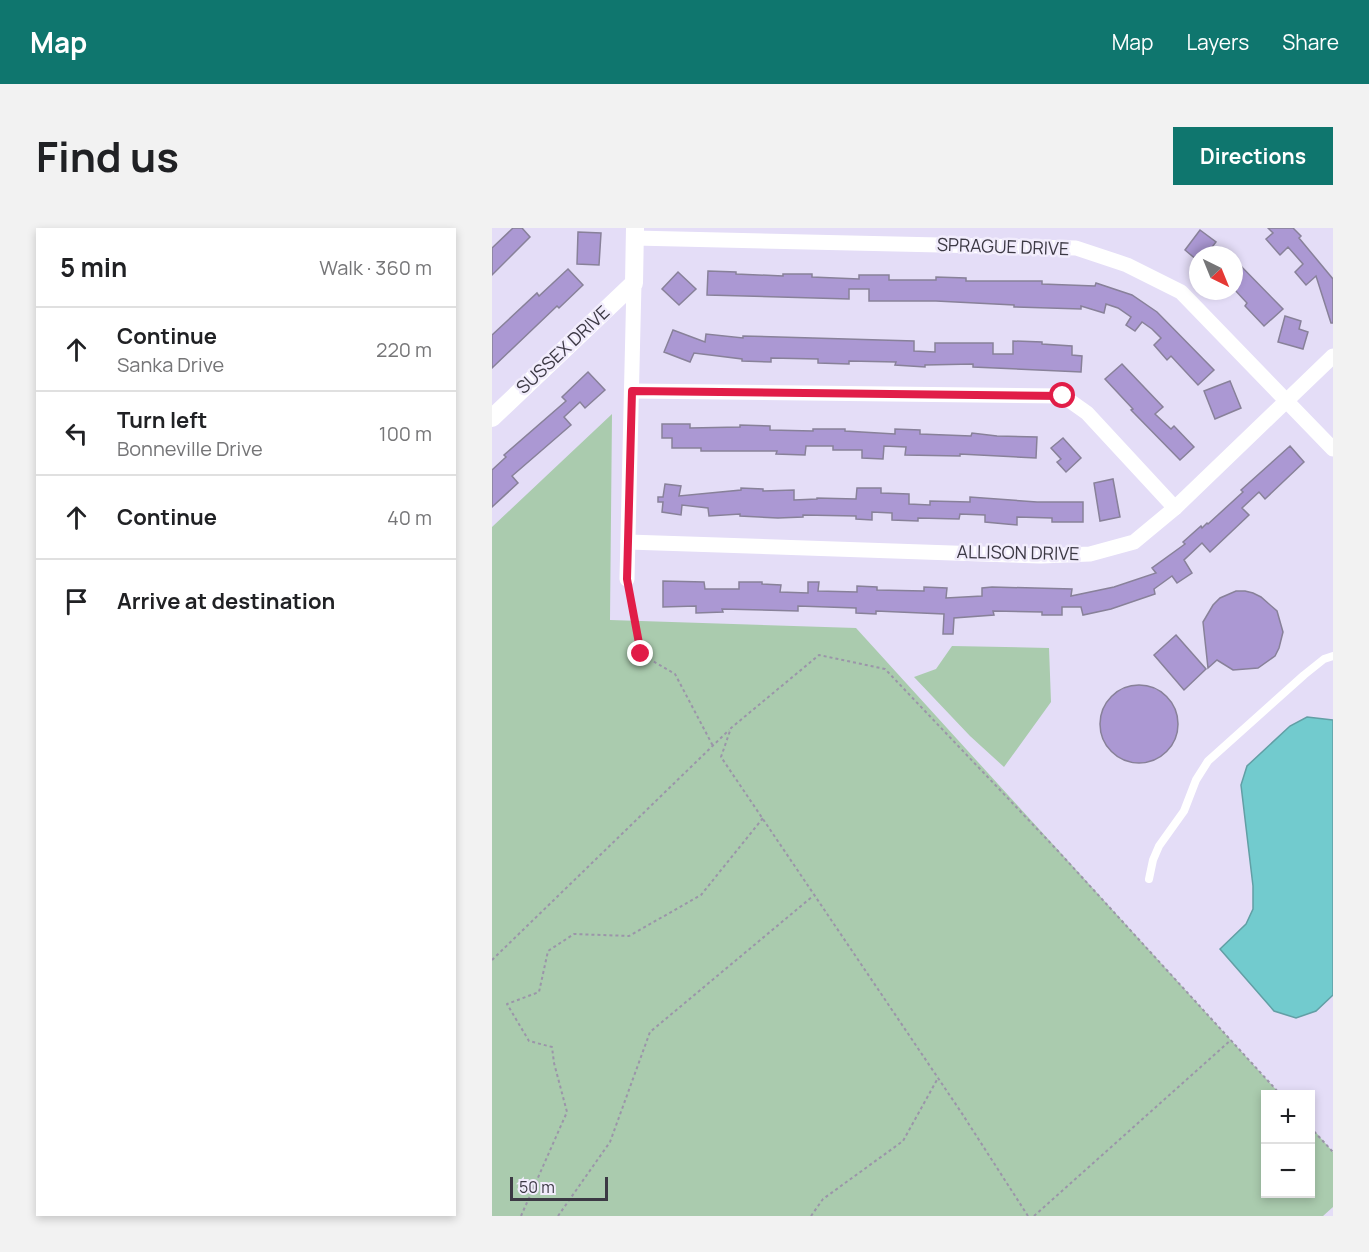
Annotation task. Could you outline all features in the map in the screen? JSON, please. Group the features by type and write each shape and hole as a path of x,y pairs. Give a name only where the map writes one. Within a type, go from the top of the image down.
{"street":[{"name":"SPRAGUE DRIVE","path":"634,233 793,234 1076,248 1127,264 1181,292 1333,449"},
{"path":"627,579 634,233"},
{"name":"SUSSEX DRIVE","path":"492,418 634,283"},
{"name":"ALLISON DRIVE","path":"628,542 1041,556 1090,554 1134,542 1175,508 1333,356"},
{"path":"632,391 1063,396 1087,413 1175,508"}],"lane":[{"path":"1149,879 1159,846 1184,811 1196,780 1208,761 1304,675 1324,659 1333,656"}],"path":[{"path":"627,579 641,654 675,675 713,746"},
{"path":"492,960 731,728 819,655 885,669 1058,851 1276,1090"},
{"path":"731,728 721,757 938,1078 1028,1216"},
{"path":"521,1216 567,1112 552,1047 529,1041 507,1004 539,992 548,951 574,934 629,936 701,895 763,818"},
{"path":"558,1216 610,1142 650,1032 814,895"},
{"path":"1034,1216 1231,1040"},
{"path":"811,1216 823,1199 903,1141 938,1078"},
{"path":"1315,1132 1333,1152"}],"shaded area":[{"path":"612,414 610,620 856,628 1276,1090 1261,1090 1261,1198 1315,1198 1315,1132 1333,1152 1333,1207 1323,1216 492,1216 492,527"},
{"path":"952,646 1049,648 1051,702 1004,767 970,736 914,677 936,669"},
{"path":"1307,717 1333,720 1333,995 1316,1011 1296,1018 1274,1011 1220,949 1246,924 1253,909 1253,886 1241,785 1247,766 1290,726"}],"building":[{"path":"513,228 522,228 530,237 492,275 492,248"},
{"path":"1268,228 1293,228 1333,279 1333,323 1331,323 1316,276 1306,285 1295,272 1303,264 1288,247 1280,255 1266,239 1273,233"},
{"path":"1200,230 1216,242 1213,246 1189,246 1189,253 1185,250"},
{"path":"578,232 601,233 599,265 577,264"},
{"path":"1243,268 1283,309 1264,326 1245,306 1247,303 1243,299"},
{"path":"568,269 583,285 559,308 557,306 492,368 492,335 537,293 539,296"},
{"path":"708,271 783,276 783,274 812,274 812,277 859,279 859,275 889,275 889,280 936,280 936,277 966,278 966,281 1042,281 1042,284 1095,286 1096,283 1132,295 1157,312 1214,370 1198,385 1171,356 1167,360 1154,345 1161,338 1152,329 1142,322 1135,331 1126,325 1131,317 1118,308 1106,304 1104,313 1081,306 1081,309 936,301 869,301 869,289 849,289 849,299 707,295"},
{"path":"678,272 696,289 679,305 662,289"},
{"path":"1285,316 1301,321 1299,329 1308,332 1303,349 1278,342"},
{"path":"673,330 705,342 706,334 743,338 743,336 914,341 914,351 935,352 935,343 993,343 993,354 1013,354 1013,341 1042,342 1042,344 1072,346 1072,355 1082,356 1081,372 973,367 973,364 925,365 925,367 895,365 896,362 818,363 818,359 771,358 771,362 742,361 742,359 694,353 690,362 664,352"},
{"path":"1122,364 1163,407 1155,414 1171,429 1174,426 1194,447 1180,460 1131,410 1133,409 1105,379"},
{"path":"588,372 605,390 585,408 580,402 564,417 571,425 512,476 518,483 492,507 492,470 506,457 504,455 566,401 562,397"},
{"path":"1230,381 1241,408 1215,419 1204,391"},
{"path":"662,424 690,424 690,428 740,427 740,425 770,426 770,430 845,429 845,431 895,434 895,429 920,430 920,434 971,436 972,433 1037,437 1036,458 960,454 960,456 905,455 906,447 884,446 883,459 862,458 862,450 833,450 833,446 806,446 805,455 776,454 777,451 701,451 701,448 672,448 672,438 662,438"},
{"path":"1063,438 1081,458 1066,472 1057,462 1061,459 1051,448"},
{"path":"1290,446 1304,462 1265,499 1259,492 1242,508 1249,515 1210,552 1202,543 1184,560 1192,573 1177,583 1172,576 1154,589 1155,594 1111,609 1083,615 1081,607 1062,607 1062,615 1042,615 1042,612 993,611 994,615 954,618 953,634 943,634 944,614 876,611 876,614 856,613 856,608 798,606 798,611 722,609 723,612 696,613 696,606 663,607 663,581 704,582 705,589 739,589 739,582 762,582 762,584 781,585 780,592 808,593 808,582 819,582 818,591 857,592 857,586 877,587 877,590 924,591 924,587 947,588 946,598 982,596 982,588 992,587 1072,589 1071,596 1114,587 1156,573 1152,568 1185,544 1183,542 1201,526 1202,528 1208,524 1243,492 1241,490"},
{"path":"1113,479 1120,517 1100,521 1094,483"},
{"path":"665,484 681,486 679,496 741,490 741,488 763,489 763,491 794,490 794,500 856,499 857,488 881,488 881,493 909,494 909,504 930,505 930,501 970,502 970,497 1037,502 1083,502 1083,522 1052,522 1052,518 1017,517 1017,525 985,522 985,515 960,514 959,519 892,520 892,513 872,512 872,520 856,519 856,516 803,515 803,517 778,518 740,516 740,514 709,516 708,508 682,505 681,515 662,512 663,502 658,502 658,497 663,497"},
{"path":"1236,591 1253,593 1277,611 1283,632 1279,648 1275,656 1258,668 1233,670 1217,660 1208,668 1203,622 1220,598"},
{"path":"1176,635 1206,669 1184,690 1154,655"},
{"path":"1131,685 1147,685 1161,691 1172,702 1178,716 1178,732 1172,746 1161,757 1147,763 1131,763 1117,757 1106,746 1100,732 1100,716 1106,702 1117,691"}],"route":[{"path":"641,654 627,579 632,391 1063,396"}]}
